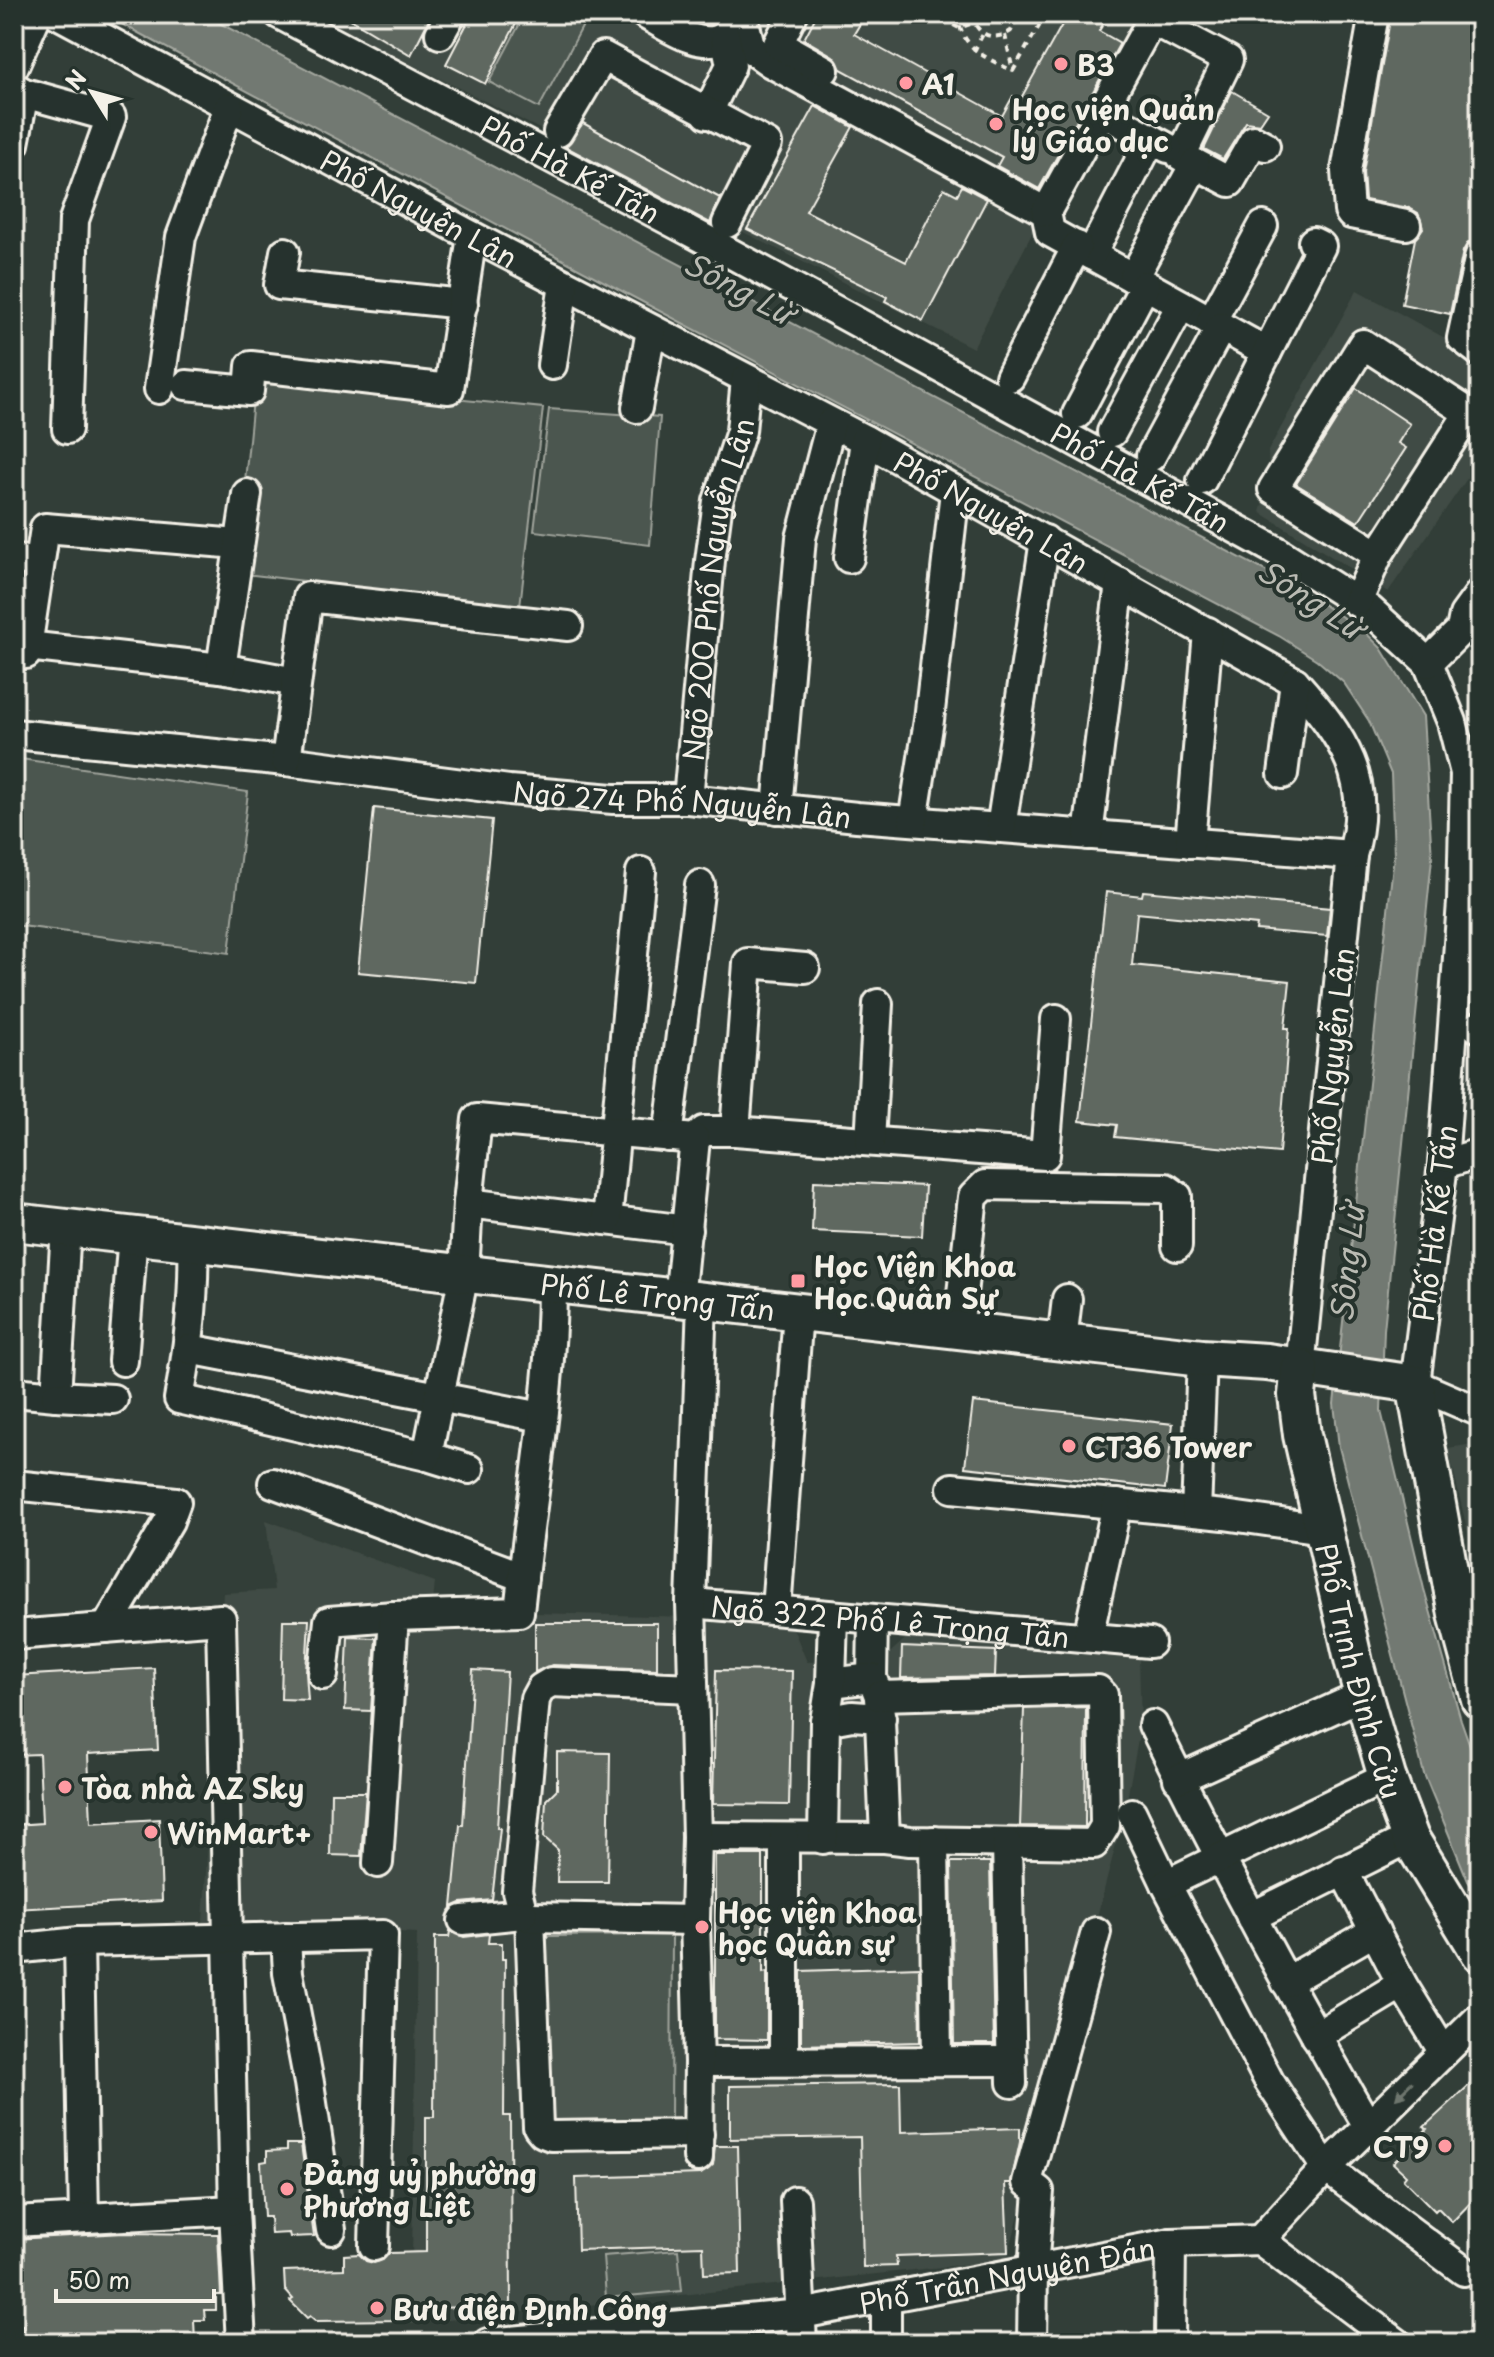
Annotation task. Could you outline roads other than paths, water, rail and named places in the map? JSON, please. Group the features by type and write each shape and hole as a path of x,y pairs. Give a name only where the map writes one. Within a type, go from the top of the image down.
{"main road":[{"name":"Phố Lê Trọng Tấn","path":"14,1222 193,1240 690,1301 1202,1358 1267,1362 1404,1382"},
{"name":"Phố Trịnh Đình Cửu","path":"1311,1370 1297,1395 1302,1435 1363,1695 1387,1777 1410,1838 1480,1953"},
{"path":"1404,1382 1477,1682"}],"street":[{"path":"14,66 37,14"},
{"name":"Phố Nguyễn Lân","path":"58,14 472,236 865,440 1295,682 1328,719 1350,756 1360,792 1360,828 1352,855 1317,1146 1311,1370"},
{"name":"Phố Hà Kế Tấn","path":"279,14 697,235 1277,551 1370,610 1428,663 1452,722 1465,773 1462,902 1443,1164 1404,1382"},
{"path":"645,14 708,43 736,21"},
{"path":"793,14 778,44 824,70"},
{"path":"1355,163 1374,14"},
{"path":"1383,14 1346,171 1349,211 1351,214 1406,225"},
{"path":"1077,414 1139,281 1228,60 1153,17 1046,212 1050,232 1084,250 1139,281 1216,325 1267,352"},
{"path":"707,114 731,65 736,21"},
{"path":"736,21 751,49 771,63 1046,212"},
{"path":"558,132 603,56 767,144 727,223"},
{"path":"14,144 19,90 111,117 74,220 67,429"},
{"path":"229,107 181,237 172,387 249,391 251,366 449,389 472,236"},
{"path":"1102,112 1230,182 1254,140 1265,146"},
{"path":"1010,377 1151,139"},
{"path":"1151,456 1263,226"},
{"path":"1202,480 1321,246 1313,242"},
{"path":"285,252 279,285 463,304"},
{"path":"1471,345 1480,255"},
{"path":"552,365 564,284"},
{"path":"1112,432 1181,305"},
{"path":"637,408 651,330"},
{"path":"1357,602 1378,555 1469,413 1363,344 1273,489 1378,555"},
{"name":"Ngõ 200 Phố Nguyễn Lân","path":"688,799 718,501 741,431 746,379"},
{"path":"777,809 801,538 831,423"},
{"path":"849,558 865,440"},
{"path":"913,821 929,720 955,491"},
{"path":"221,668 247,494"},
{"path":"238,544 45,528 26,560 21,649 221,668 296,682"},
{"path":"1001,828 1045,540"},
{"path":"1088,835 1120,583"},
{"path":"1428,663 1471,637 1464,615 1480,593"},
{"path":"286,761 308,597 568,626"},
{"path":"1190,843 1208,632"},
{"path":"1283,774 1295,682"},
{"name":"Ngõ 274 Phố Nguyễn Lân","path":"14,734 286,761 509,790 613,799 688,799 913,821 1352,855"},
{"path":"607,1220 641,872"},
{"name":"Ngõ 322 Phố Lê Trọng Tấn","path":"700,885 681,1138 690,1301 691,1603 1150,1643"},
{"path":"735,1131 748,963 805,968"},
{"path":"870,1141 878,1004"},
{"path":"427,1456 464,1274 477,1119 681,1138 704,1131 735,1131 1045,1155 1056,1019"},
{"path":"1443,1164 1480,1153"},
{"path":"958,1329 973,1197 985,1185 1166,1188 1177,1196 1177,1246"},
{"path":"468,1203 687,1230"},
{"path":"56,1396 66,1227"},
{"path":"123,1361 133,1234"},
{"path":"193,1240 189,1349 179,1399 427,1456 469,1469"},
{"path":"323,1675 329,1621 519,1612 552,1318 552,1285"},
{"path":"1062,1341 1067,1299"},
{"path":"776,1610 798,1312"},
{"path":"189,1349 542,1417"},
{"path":"1196,1512 1202,1358"},
{"path":"1404,1382 1480,1412"},
{"path":"14,1392 113,1399"},
{"path":"273,1483 523,1577"},
{"path":"14,1485 176,1502 169,1521 106,1628"},
{"path":"952,1488 1196,1512 1323,1529"},
{"path":"1088,1637 1117,1504"},
{"path":"691,1603 697,1837 698,2146 551,2136 538,2127 526,1915 517,1891 535,1699 541,1688 551,1682 693,1688"},
{"path":"378,1863 394,1616"},
{"path":"823,1839 825,1721 831,1683 833,1616"},
{"path":"14,1635 221,1619 234,2210 241,2343"},
{"path":"873,1620 885,1838"},
{"path":"697,1837 1094,1844 1105,1826 1103,1695 1098,1690 877,1697 831,1683"},
{"path":"1178,1779 1363,1695"},
{"path":"825,1721 852,1716 877,1697"},
{"path":"1153,1725 1251,1917 1368,2126"},
{"path":"1166,1884 1387,1777"},
{"path":"1132,1813 1269,2081 1326,2168 1475,2269"},
{"path":"784,1838 784,2061"},
{"path":"1251,1917 1410,1838"},
{"path":"934,1841 937,2059"},
{"path":"699,2062 937,2059 1012,2072 1007,1843"},
{"path":"1343,1870 1402,1984 1443,2051"},
{"path":"463,1920 526,1915 695,1920"},
{"path":"1286,1982 1375,1931"},
{"path":"1032,2343 1039,2191 1027,2182 1096,1932"},
{"path":"14,1949 79,1942 383,1935 374,2246"},
{"path":"286,1937 288,1973 309,2083 331,2230"},
{"path":"79,1942 84,2218"},
{"path":"1316,2036 1402,1984"},
{"path":"1397,2343 1260,2240 1326,2168 1480,2017"},
{"path":"795,2201 802,2343"},
{"path":"14,2222 234,2210"},
{"name":"Phố Trần Nguyên Đán","path":"488,2343 610,2338 801,2314 1171,2243 1260,2240"},
{"path":"1170,2343 1171,2243"},
{"path":"886,2299 886,2343"}],"water":[{"name":"Sông Lừ","path":"103,14 202,14 1298,588 1365,632 1381,648 1423,716 1432,858 1384,1330 1381,1411 1424,1589 1461,1720 1480,1774 1480,1899 1468,1881 1424,1774 1339,1447 1334,1404 1394,855 1391,774 1369,721 1344,683 1317,660 1279,636 631,296"}],"place":[{"name":"B3","path":"1061,64"},
{"name":"A1","path":"906,83"},
{"name":"Học viện Quản lý Giáo dục","path":"996,124"},
{"name":"Học Viện Khoa Học Quân Sự","path":"798,1281"},
{"name":"CT36 Tower","path":"1069,1446"},
{"name":"Tòa nhà AZ Sky","path":"65,1787"},
{"name":"WinMart+","path":"151,1832"},
{"name":"Học viện Khoa học Quân sự","path":"702,1927"},
{"name":"CT9","path":"1445,2146"},
{"name":"Đảng uỷ phường Phương Liệt","path":"287,2189"},
{"name":"Bưu điện Định Công","path":"377,2308"}]}
